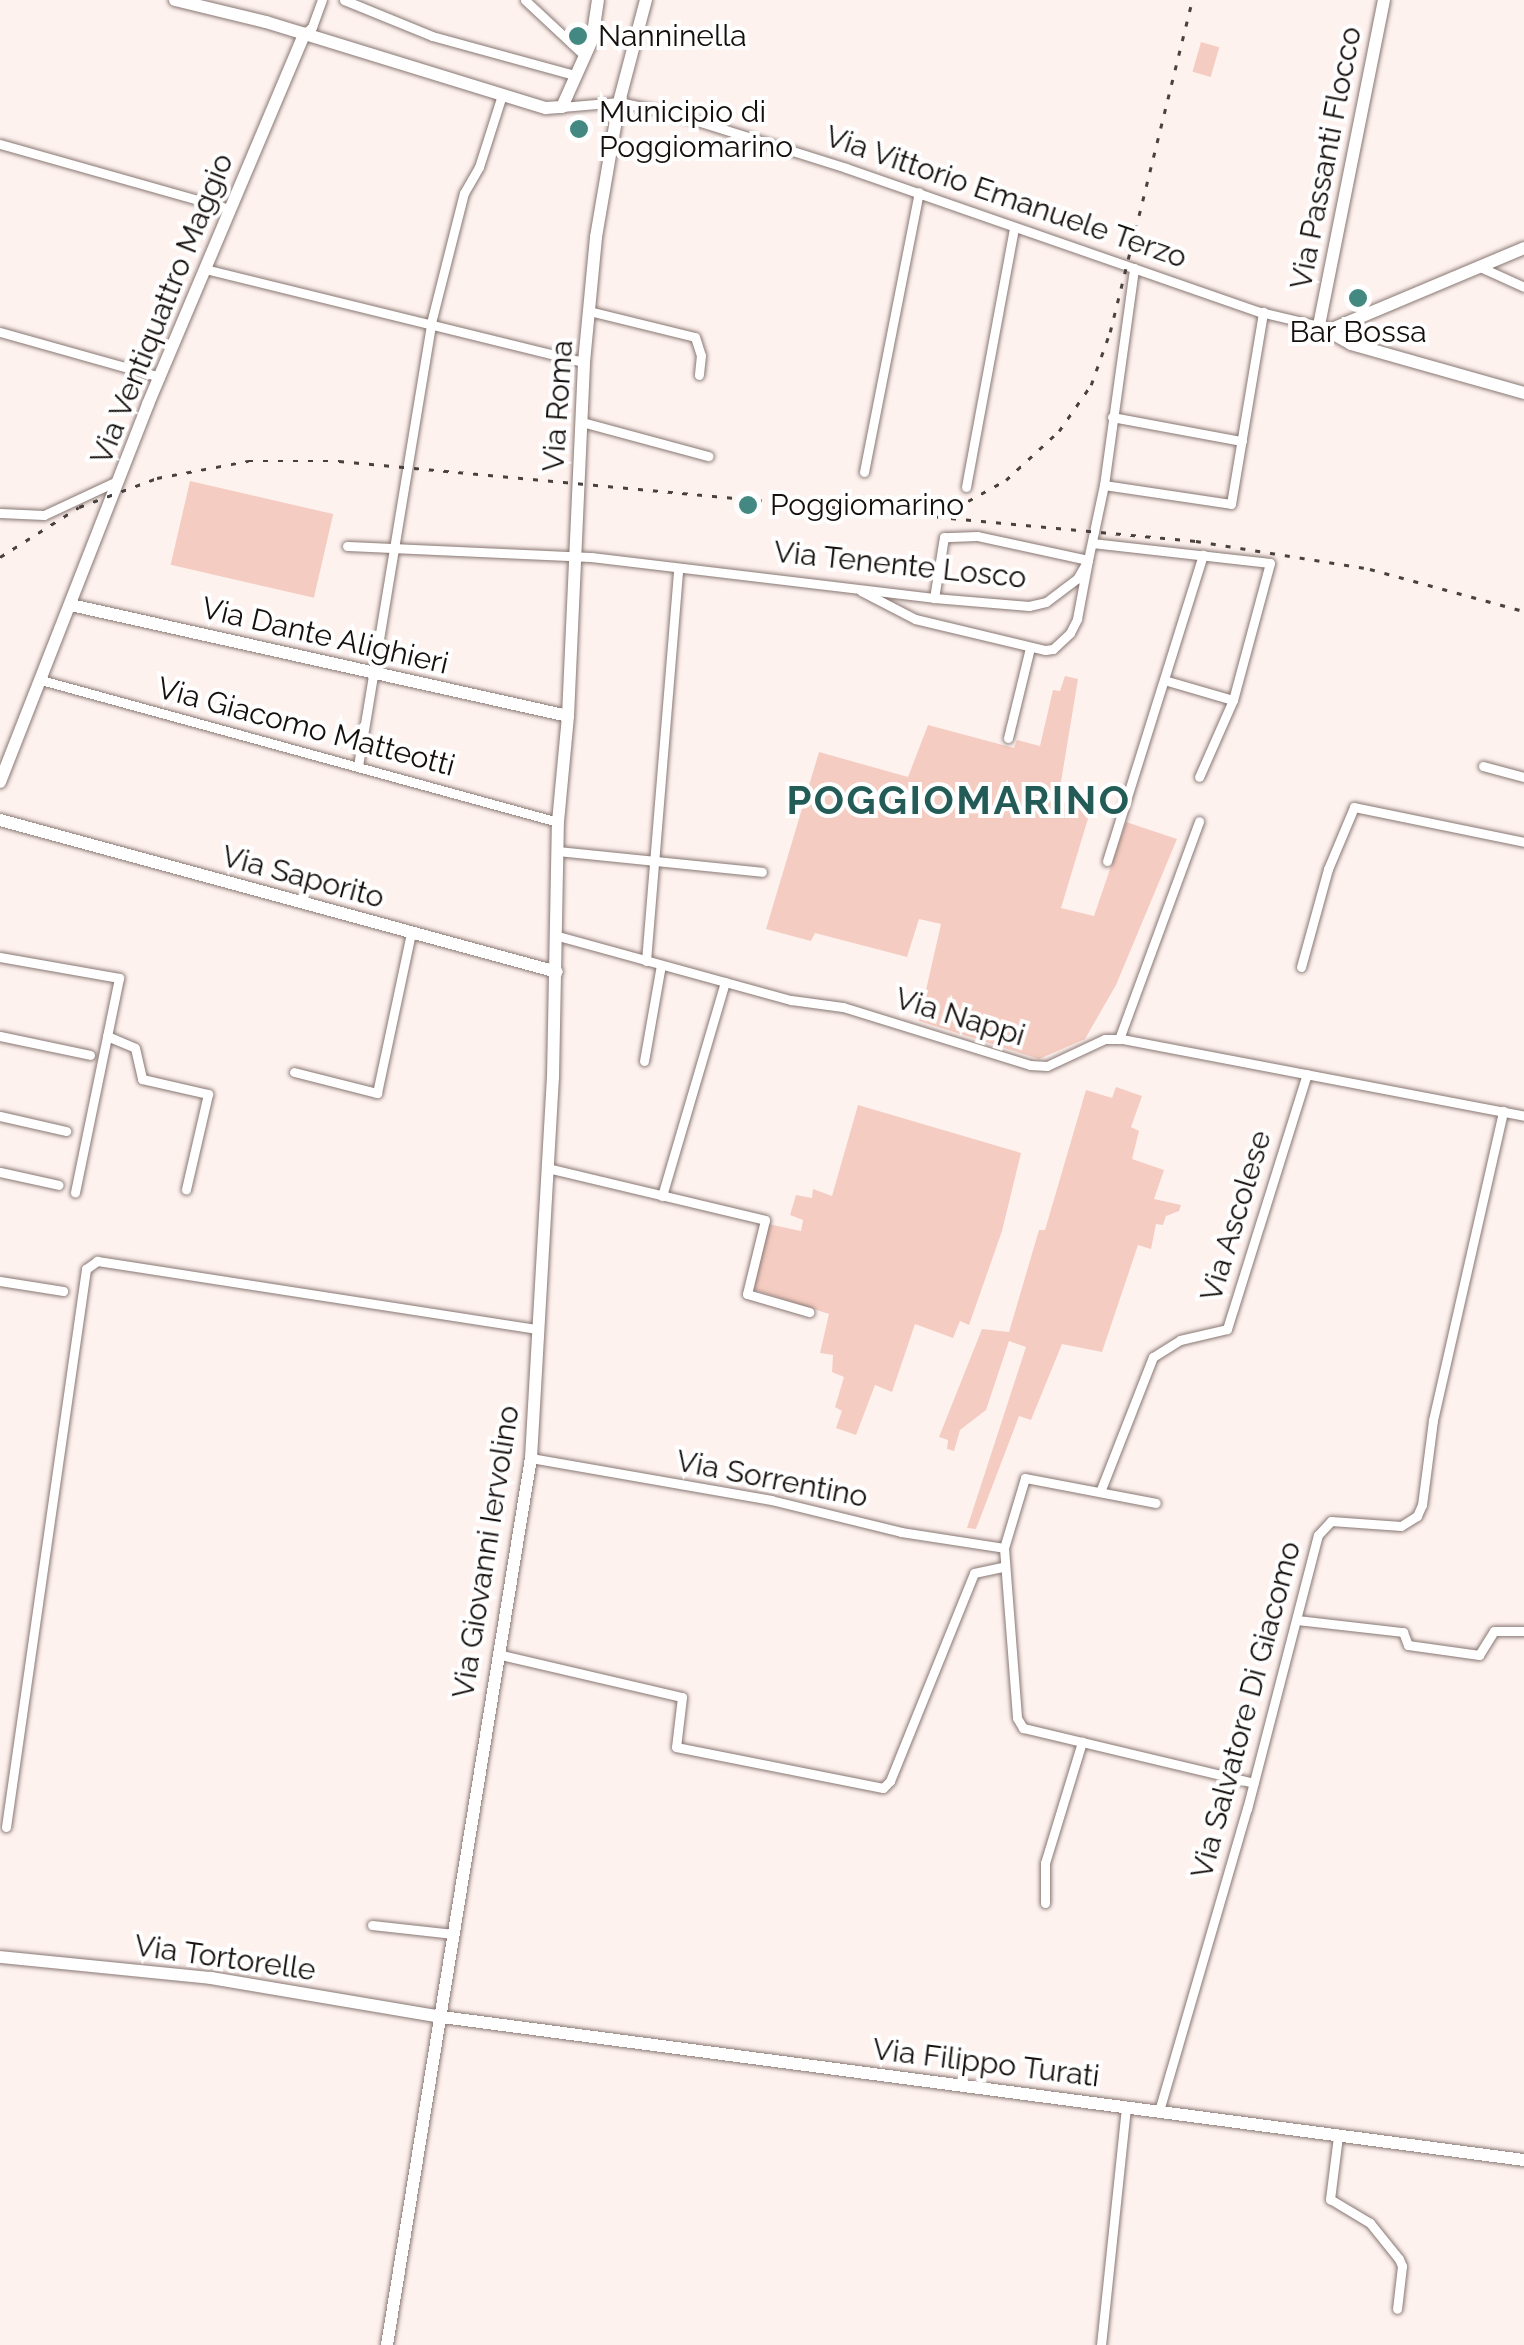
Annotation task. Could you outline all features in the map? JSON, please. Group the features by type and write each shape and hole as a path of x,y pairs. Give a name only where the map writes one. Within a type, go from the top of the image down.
{"street":[{"path":"175,0 304,34 546,108 562,107 592,40 598,0"},
{"path":"304,34 312,27 322,0"},
{"path":"344,0 432,36 576,76"},
{"path":"525,0 584,56"},
{"name":"Via Roma","path":"558,936 558,822 568,716 584,362 596,237 619,102 646,0"},
{"name":"Via Passanti Flocco","path":"1329,328 1384,0"},
{"name":"Via Ventiquattro Maggio","path":"0,782 160,377 304,34"},
{"path":"358,766 431,323 464,193 479,168 502,95"},
{"name":"Via Vittorio Emanuele Terzo","path":"562,107 619,102 706,124 919,192 1262,312 1329,328"},
{"path":"0,144 229,209"},
{"path":"864,472 919,192"},
{"path":"966,487 1014,228"},
{"path":"1329,328 1524,248"},
{"path":"1480,267 1524,287"},
{"name":"Via Tenente Losco","path":"348,546 574,556 934,598 1029,606 1046,602 1064,592 1088,560 1104,484 1134,268"},
{"path":"205,269 584,362"},
{"path":"589,311 695,337 701,355 699,375"},
{"path":"1104,484 1231,504 1262,312"},
{"path":"1329,328 1351,344 1522,387"},
{"path":"0,332 160,377"},
{"path":"1112,417 1242,441"},
{"path":"582,422 708,456"},
{"path":"0,513 44,515 119,480"},
{"path":"856,588 915,619 1030,648 1053,649 1077,620 1088,560 977,536 944,537 934,598"},
{"path":"1092,543 1270,563 1233,700 1200,777"},
{"path":"1107,861 1204,555"},
{"path":"646,961 678,568"},
{"name":"Via Dante Alighieri","path":"71,606 568,716"},
{"path":"1008,738 1030,648"},
{"name":"Via Giacomo Matteotti","path":"41,680 558,822"},
{"path":"1164,680 1233,700"},
{"path":"1484,766 1524,777"},
{"path":"1301,967 1328,869 1352,808 1524,842"},
{"name":"Via Saporito","path":"0,820 557,972"},
{"path":"1118,1039 1198,821"},
{"path":"557,851 762,872"},
{"path":"294,1072 378,1093 411,932"},
{"path":"557,972 558,936"},
{"name":"Via Nappi","path":"558,936 791,1000 843,1007 1030,1066 1047,1066 1105,1039 1118,1039 1524,1116"},
{"path":"0,957 119,978 75,1193"},
{"path":"644,1061 661,965"},
{"name":"Via Giovanni Iervolino","path":"387,2345 531,1458 557,972"},
{"path":"662,1196 725,982"},
{"path":"0,1036 90,1055"},
{"path":"107,1036 135,1048 142,1079 208,1094 186,1189"},
{"name":"Via Ascolese","path":"1100,1492 1153,1357 1180,1340 1227,1329 1307,1074"},
{"name":"Via Salvatore Di Giacomo","path":"1160,2111 1254,1782 1318,1535 1326,1523 1401,1526 1418,1516 1422,1505 1433,1420 1504,1112"},
{"path":"0,1116 66,1131"},
{"path":"548,1168 765,1220 747,1294 809,1312"},
{"path":"0,1172 59,1185"},
{"path":"6,1826 86,1270 97,1261 538,1329"},
{"path":"0,1281 62,1292"},
{"name":"Via Sorrentino","path":"531,1458 771,1500 901,1532 1004,1548"},
{"path":"1156,1503 1025,1478 1004,1548 1003,1566 1019,1724 1254,1782"},
{"path":"497,1654 682,1697 676,1747 883,1788 890,1781 974,1574 1003,1566"},
{"path":"1297,1620 1403,1632 1408,1645 1480,1655 1494,1630 1524,1631"},
{"path":"1045,1902 1044,1863 1082,1742"},
{"path":"372,1925 454,1934"},
{"name":"Via Tortorelle","path":"0,1957 211,1978 442,2017"},
{"name":"Via Filippo Turati","path":"442,2017 1524,2160"},
{"path":"1101,2345 1126,2106"},
{"path":"1338,2136 1330,2199 1370,2223 1399,2259 1402,2266 1398,2309"}],"shaded area":[{"path":"1201,42 1219,47 1211,77 1192,72"},
{"path":"190,481 333,514 314,598 171,565"},
{"path":"1065,676 1078,679 1058,800 1090,812 1061,908 1094,916 1126,822 1177,839 1116,985 1085,1039 1039,1059 919,1021 941,924 919,919 907,957 815,933 811,941 766,929 819,752 908,777 928,725 1014,748 1017,740 1040,746 1053,690 1060,691"},
{"path":"1116,1087 1142,1096 1131,1127 1139,1131 1132,1159 1164,1170 1154,1199 1181,1205 1179,1211 1166,1216 1163,1225 1156,1224 1151,1249 1138,1245 1102,1352 1062,1344 1031,1420 1019,1416 976,1529 967,1528 1026,1347 1009,1341 986,1410 960,1430 954,1451 947,1449 948,1440 939,1437 982,1329 1009,1332 1039,1230 1045,1230 1086,1090 1112,1098"},
{"path":"858,1105 1021,1153 1002,1231 969,1325 960,1321 953,1338 915,1324 892,1392 875,1385 856,1435 836,1428 842,1411 835,1407 844,1377 832,1372 833,1355 820,1353 829,1314 752,1289 768,1224 801,1231 803,1220 790,1215 796,1195 812,1198 813,1189 832,1196"}],"railway":[{"path":"927,509 968,501 1006,480 1059,431 1091,385 1110,332 1192,0"},
{"path":"0,557 79,507 157,478 248,461 339,461 1196,541 1370,569 1524,611"}],"place":[{"name":"Nanninella","path":"578,36"},
{"name":"Municipio di Poggiomarino","path":"579,129"},
{"name":"Bar Bossa","path":"1358,298"},
{"name":"Poggiomarino","path":"748,505"}],"district":[{"name":"POGGIOMARINO","path":"959,800"}]}
